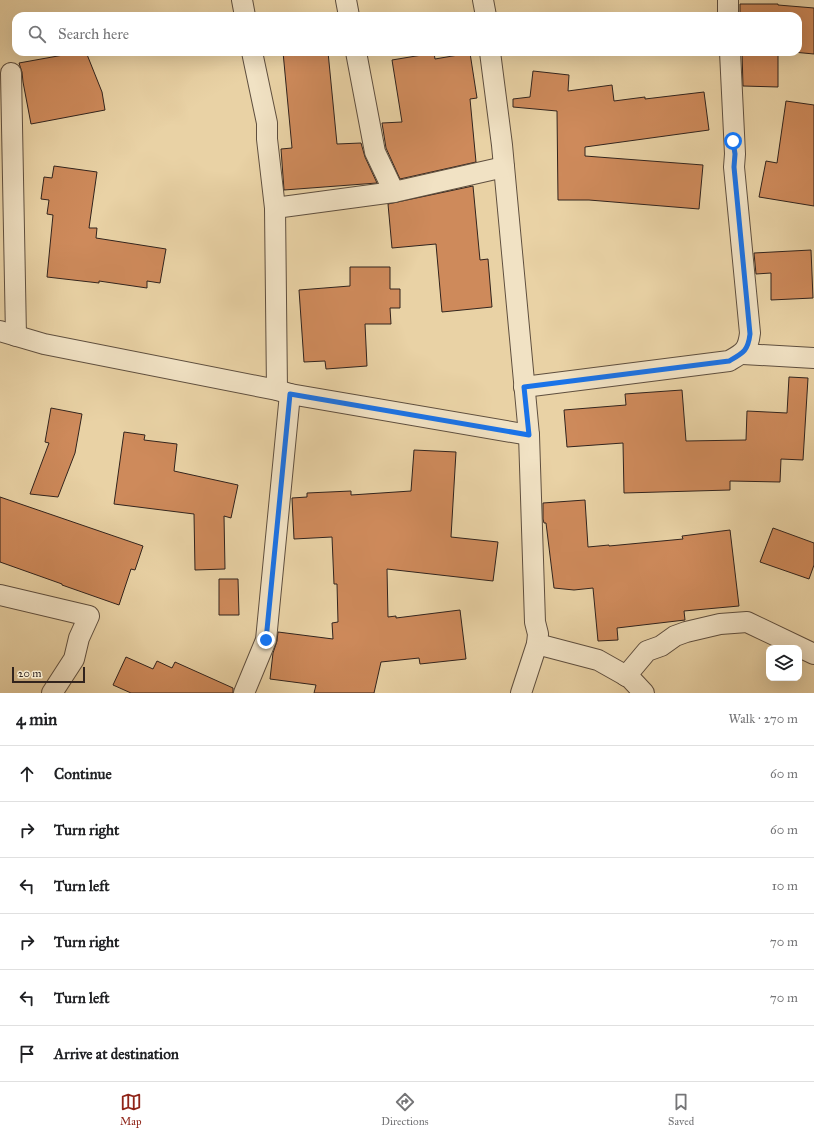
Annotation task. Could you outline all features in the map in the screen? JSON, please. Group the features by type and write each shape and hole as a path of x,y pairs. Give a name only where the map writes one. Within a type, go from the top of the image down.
{"street":[{"path":"242,0 244,12"},
{"path":"346,0 348,12"},
{"path":"484,0 486,12"},
{"path":"728,0 728,12"},
{"path":"244,693 266,640 284,392 275,208 267,139 267,123 253,56"},
{"path":"357,56 374,152 394,192"},
{"path":"490,56 504,167 529,435 536,622 538,634 521,693"},
{"path":"730,56 733,141 735,154 734,167 750,334 749,344 743,354"},
{"path":"11,73 8,334 44,344 284,392 529,435"},
{"path":"275,208 394,192 504,167"},
{"path":"524,387 729,361 743,354 814,358"},
{"path":"0,595 89,616 79,638 74,659 52,693"},
{"path":"626,676 647,651 661,646 675,636 720,624 747,622 814,654"},
{"path":"536,644 598,660 630,678 644,693"}],"building":[{"path":"740,4 778,4 814,8 814,54 802,53 802,12 740,12"},
{"path":"58,56 88,56 102,92 105,110 31,124 22,72 19,63"},
{"path":"283,56 328,56 337,144 361,143 365,157 377,183 284,190 281,149 292,148"},
{"path":"416,56 434,56 435,59 452,56 470,56 477,98 470,99 476,162 400,179 386,148 382,123 402,122 392,60"},
{"path":"742,56 778,56 778,87 743,86"},
{"path":"533,71 569,75 568,91 612,85 614,101 704,92 709,130 585,147 585,156 703,165 699,209 589,200 558,200 557,111 513,107 513,99 530,97"},
{"path":"786,101 814,105 814,206 759,197 766,161 777,163"},
{"path":"54,166 97,172 89,228 97,228 96,238 166,249 160,283 147,281 147,288 99,281 99,283 47,277 53,215 47,214 49,200 41,199 44,177 52,178"},
{"path":"473,186 480,260 488,259 492,307 442,312 436,244 392,248 388,204"},
{"path":"811,250 813,298 771,300 771,273 756,274 754,253"},
{"path":"350,267 390,267 390,289 400,289 400,308 390,308 391,324 365,324 367,366 326,369 325,361 304,362 299,290 350,286"},
{"path":"789,377 808,378 803,460 781,459 780,482 730,481 730,490 624,493 623,443 567,447 564,410 626,405 625,394 682,390 686,441 746,440 747,411 787,413"},
{"path":"51,408 82,414 75,453 58,497 30,494 49,443 45,442"},
{"path":"124,432 145,435 144,440 177,444 174,471 238,485 231,518 224,516 225,569 195,570 194,514 114,504"},
{"path":"414,450 456,452 451,537 498,542 493,581 387,569 388,617 396,616 396,618 460,610 466,659 420,664 419,658 381,662 374,693 314,693 316,685 270,679 273,653 278,632 333,639 332,623 338,622 337,584 334,584 332,537 294,539 292,498 307,497 307,493 351,491 351,495 411,491"},
{"path":"0,497 143,546 135,570 131,569 119,605 0,562"},
{"path":"585,500 588,547 683,539 682,536 730,530 739,606 684,611 685,620 617,628 618,640 598,641 593,588 574,590 554,588 546,523 544,523 543,519 543,503"},
{"path":"773,528 814,543 814,565 809,579 760,562"},
{"path":"219,579 238,579 239,615 219,615"},
{"path":"126,657 153,669 157,661 172,668 175,662 233,688 233,693 131,693 113,685"}],"route":[{"path":"266,640 290,394 529,435 524,387 729,361 743,354 749,344 750,334 734,167 735,154 733,141"}]}
